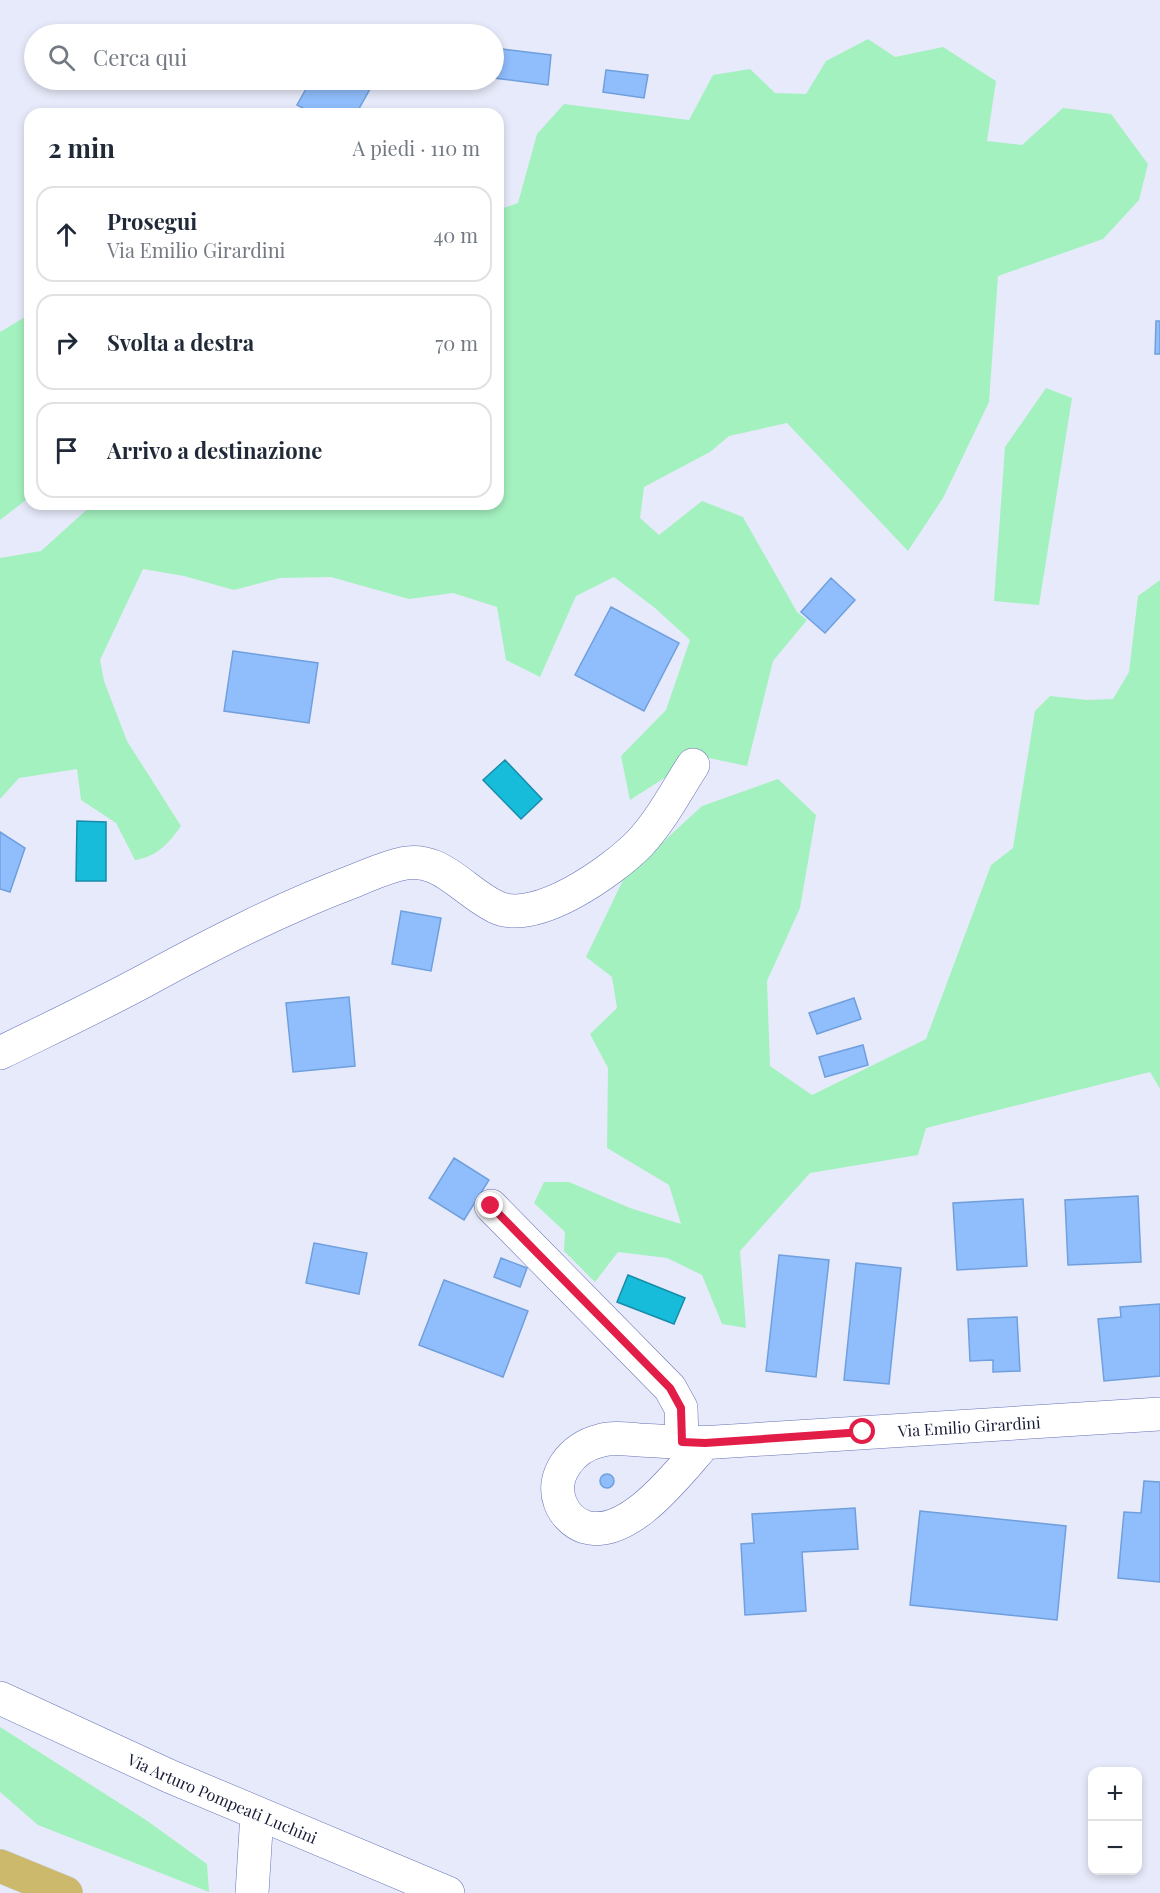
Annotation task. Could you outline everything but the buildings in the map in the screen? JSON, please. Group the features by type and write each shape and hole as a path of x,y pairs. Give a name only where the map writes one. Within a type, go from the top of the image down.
{"highway":[{"path":"0,1866 66,1893"}],"street":[{"path":"0,1053 276,913 397,865 419,862 434,865 500,909 513,912 554,902 597,879 640,843 693,765"},
{"name":"Via Emilio Girardini","path":"491,1206 670,1388 681,1408 694,1443 1160,1414"},
{"name":"Via Arturo Pompeati Luchini","path":"0,1698 169,1776 448,1893"},
{"path":"252,1893 257,1814"}],"green space":[{"path":"868,39 895,57 943,47 996,81 987,141 1022,145 1063,108 1111,114 1148,164 1139,200 1103,239 998,276 989,402 943,498 908,551 787,423 729,436 710,452 644,487 640,518 659,535 702,501 743,517 797,612 807,620 773,661 747,766 699,756 630,800 621,756 666,710 690,640 655,608 614,577 576,596 540,677 506,660 497,607 453,593 409,599 331,577 280,578 234,590 184,576 143,569 100,660 104,681 127,741 181,826 162,848 150,856 135,860 116,823 81,800 77,769 19,778 0,799 0,558 41,551 86,510 504,510 504,208 518,203 537,134 564,104 689,120 713,75 750,69 775,93 806,94 826,61"},
{"path":"24,318 24,502 0,520 0,332"},
{"path":"1046,388 1072,398 1039,605 994,601 1005,447"},
{"path":"1160,580 1160,1089 1150,1072 926,1128 918,1155 810,1173 740,1251 746,1328 722,1324 702,1275 667,1258 618,1252 595,1282 564,1251 565,1232 534,1203 544,1182 569,1182 630,1208 681,1224 669,1185 607,1148 608,1068 590,1034 617,1008 612,977 586,957 624,878 702,806 778,779 816,815 800,908 767,981 770,1066 812,1095 926,1039 991,865 1013,848 1035,711 1050,696 1087,700 1113,699 1129,672 1138,596"},
{"path":"0,1727 146,1820 207,1864 209,1892 38,1825 0,1792"}],"water":[{"path":"505,760 542,799 521,819 483,780"},
{"path":"77,821 106,822 106,881 76,881"},
{"path":"628,1275 685,1298 674,1324 617,1302"}],"route":[{"path":"491,1206 670,1388 681,1408 682,1442 705,1443 863,1432"}]}
